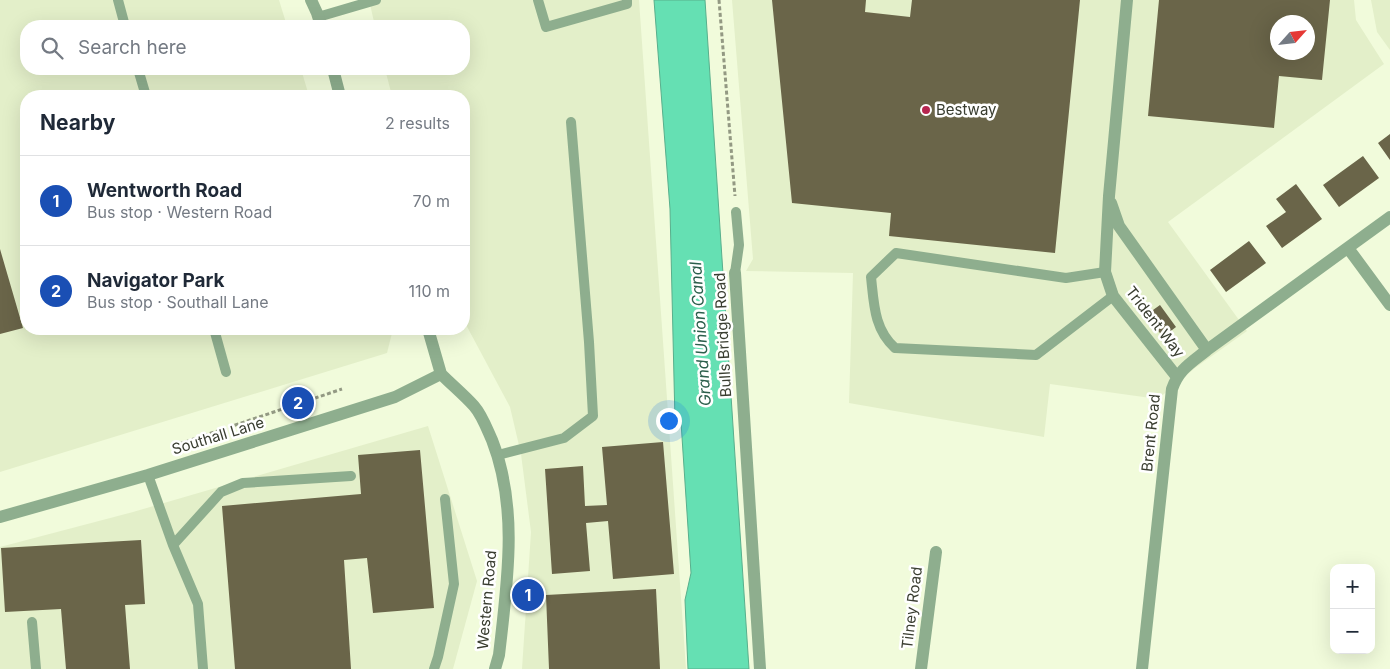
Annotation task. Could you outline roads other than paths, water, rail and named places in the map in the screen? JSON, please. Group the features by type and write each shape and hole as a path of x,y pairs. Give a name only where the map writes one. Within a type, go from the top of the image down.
{"street":[{"path":"311,0 318,14"},
{"name":"Trident Way","path":"1127,0 1109,196 1105,272 1113,296 1177,377"},
{"path":"335,75 338,90"},
{"name":"Trident Way","path":"1109,196 1119,226 1207,350"},
{"name":"Brent Road","path":"1142,669 1172,389 1177,377 1186,366 1207,350 1390,217"},
{"path":"1348,248 1390,305"},
{"name":"Bulls Bridge Road","path":"734,273 760,669"},
{"path":"430,335 441,374"},
{"name":"Western Road","path":"441,374 475,407 487,428 498,455 508,510 509,565 496,669"},
{"name":"Southall Lane","path":"0,517 148,475 395,397 441,374"},
{"name":"Tilney Road","path":"921,669 936,552"}],"lane":[{"path":"118,0 124,20"},
{"path":"318,14 376,0"},
{"path":"538,0 546,27 627,4 627,0"},
{"path":"140,75 144,90"},
{"path":"498,455 564,438 593,416 589,342 571,122"},
{"name":"Bulls Bridge Road","path":"734,273 739,245 736,212"},
{"path":"1105,272 1066,278 896,253 871,277 875,310 884,338 894,348 1036,356 1113,296"},
{"path":"216,335 226,372"},
{"path":"148,475 173,545 198,604 203,669"},
{"path":"173,545 221,492 243,484 351,476"},
{"path":"434,669 454,584 445,499"},
{"path":"32,622 36,669"}],"water":[{"name":"Grand Union Canal","path":"654,0 705,0 749,669 688,669 685,600 691,573 681,422 675,421 670,209"}],"place":[{"name":"Bestway","path":"926,110"},
{"name":"Navigator Park","path":"298,403"},
{"name":"Wentworth Road","path":"528,595"}]}
